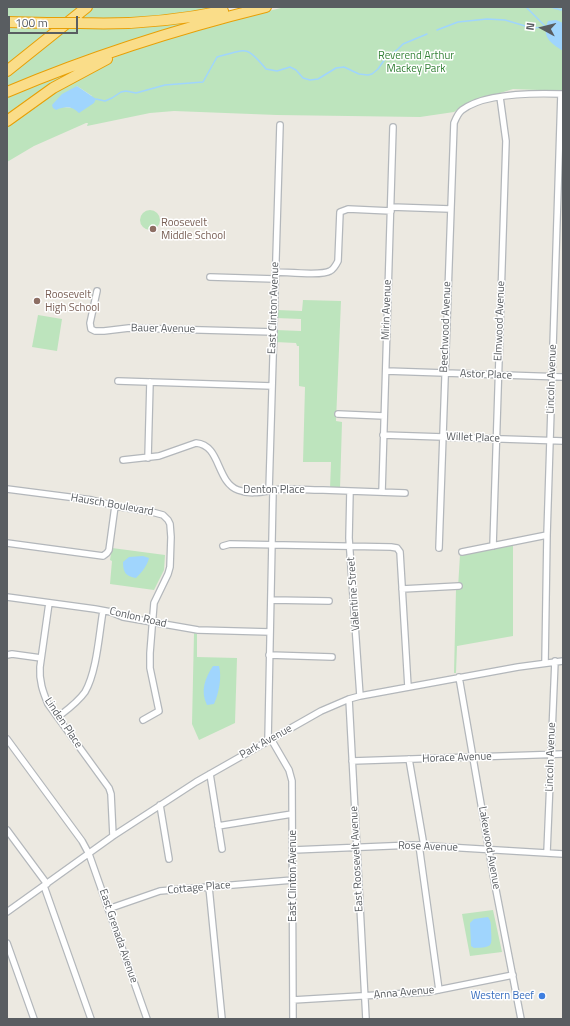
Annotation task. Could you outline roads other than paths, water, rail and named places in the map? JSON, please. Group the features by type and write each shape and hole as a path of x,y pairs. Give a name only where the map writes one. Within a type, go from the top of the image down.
{"highway":[{"path":"7,71 87,7"},
{"path":"7,22 127,23 176,20 241,7"},
{"path":"7,92 115,50 172,32 266,7"},
{"path":"7,120 78,74 120,53 172,32"}],"street":[{"path":"500,97 527,94 562,94"},
{"name":"Lincoln Avenue","path":"545,663 547,535 562,94"},
{"name":"Beechwood Avenue","path":"439,548 453,127 456,118 462,110 470,105 500,97"},
{"name":"Elmwood Avenue","path":"493,546 506,141 500,97"},
{"name":"East Clinton Avenue","path":"272,544 272,386 280,125"},
{"name":"Mirin Avenue","path":"382,492 393,127"},
{"path":"275,272 320,274 328,272 336,266 338,261 340,212 348,209 450,209"},
{"path":"210,277 275,279"},
{"name":"Bauer Avenue","path":"96,292 90,323 91,329 94,331 130,328 274,332"},
{"name":"Astor Place","path":"386,371 563,377"},
{"path":"118,381 272,386"},
{"path":"148,458 150,382"},
{"path":"338,414 384,416"},
{"name":"Willet Place","path":"383,436 563,441"},
{"name":"Denton Place","path":"123,460 159,456 196,443 202,444 212,452 226,480 232,488 239,491 271,491 283,489 405,493"},
{"name":"Hausch Boulevard","path":"7,489 92,500 115,506 160,513 166,517 170,524 170,567 154,603 150,668 159,711 143,720"},
{"name":"Valentine Street","path":"350,491 349,538 360,696"},
{"path":"7,543 103,556 109,550 115,506"},
{"path":"462,552 547,535"},
{"path":"223,546 230,544 272,544 397,548 400,552 408,687"},
{"path":"269,740 269,656 272,544"},
{"path":"402,589 459,586"},
{"name":"Conlon Road","path":"7,597 50,602 103,611 123,617 198,630 270,632"},
{"path":"271,600 330,601"},
{"name":"Linden Place","path":"50,602 41,658 40,676 43,692 48,704 109,788 111,794 113,836"},
{"path":"58,718 78,700 89,684 93,671 103,611"},
{"path":"7,655 12,654 41,658"},
{"path":"269,656 332,657"},
{"name":"Lincoln Avenue","path":"547,852 555,661"},
{"name":"Park Avenue","path":"7,912 113,836 160,805 210,774 320,711 348,699 360,696 555,661 563,661"},
{"name":"Lakewood Avenue","path":"459,678 521,1019"},
{"name":"East Roosevelt Avenue","path":"348,699 366,1019"},
{"name":"East Grenada Avenue","path":"7,739 82,841 89,854 147,1019"},
{"name":"East Clinton Avenue","path":"269,740 292,776 293,1019"},
{"name":"Horace Avenue","path":"352,761 563,754"},
{"path":"409,760 417,805 439,990"},
{"path":"210,774 222,849"},
{"path":"160,805 169,859"},
{"path":"218,826 292,814"},
{"path":"7,830 45,885 91,1019"},
{"name":"Rose Avenue","path":"292,850 421,846 563,854"},
{"name":"Cottage Place","path":"108,909 160,891 292,880"},
{"path":"209,887 222,1019"},
{"path":"7,943 34,1019"},
{"name":"Anna Avenue","path":"293,1000 428,992 513,975"}],"water":[{"path":"556,20 563,23 563,51 548,39 546,31 548,21"},
{"path":"77,86 96,99 94,103 79,113 68,107 56,110 53,108 52,105 62,94"},
{"path":"143,556 149,558 142,571 136,578 127,575 124,571 123,562 129,557"},
{"path":"213,666 219,666 220,685 214,704 207,705 204,695 204,685"},
{"path":"488,917 491,924 491,943 485,947 474,948 471,946 470,923 474,919"}],"waterway":[{"path":"526,7 546,27"},
{"path":"551,7 561,10 563,7"},
{"path":"437,30 458,22 487,19 505,20 532,28 545,27"},
{"path":"96,99 105,101 121,92 126,91 136,93 165,85 203,82 217,57 240,51 250,53 266,69 277,71 290,67 296,70 303,78 310,80 318,79 336,68 344,67 359,74 368,75 372,74 378,69 385,59 403,44 427,34"}],"place":[{"name":"Roosevelt Middle School","path":"153,229"},
{"name":"Roosevelt High School","path":"37,301"},
{"name":"Western Beef","path":"542,996"}],"park label":[{"name":"Reverend Arthur Mackey Park","path":"416,62"}]}
